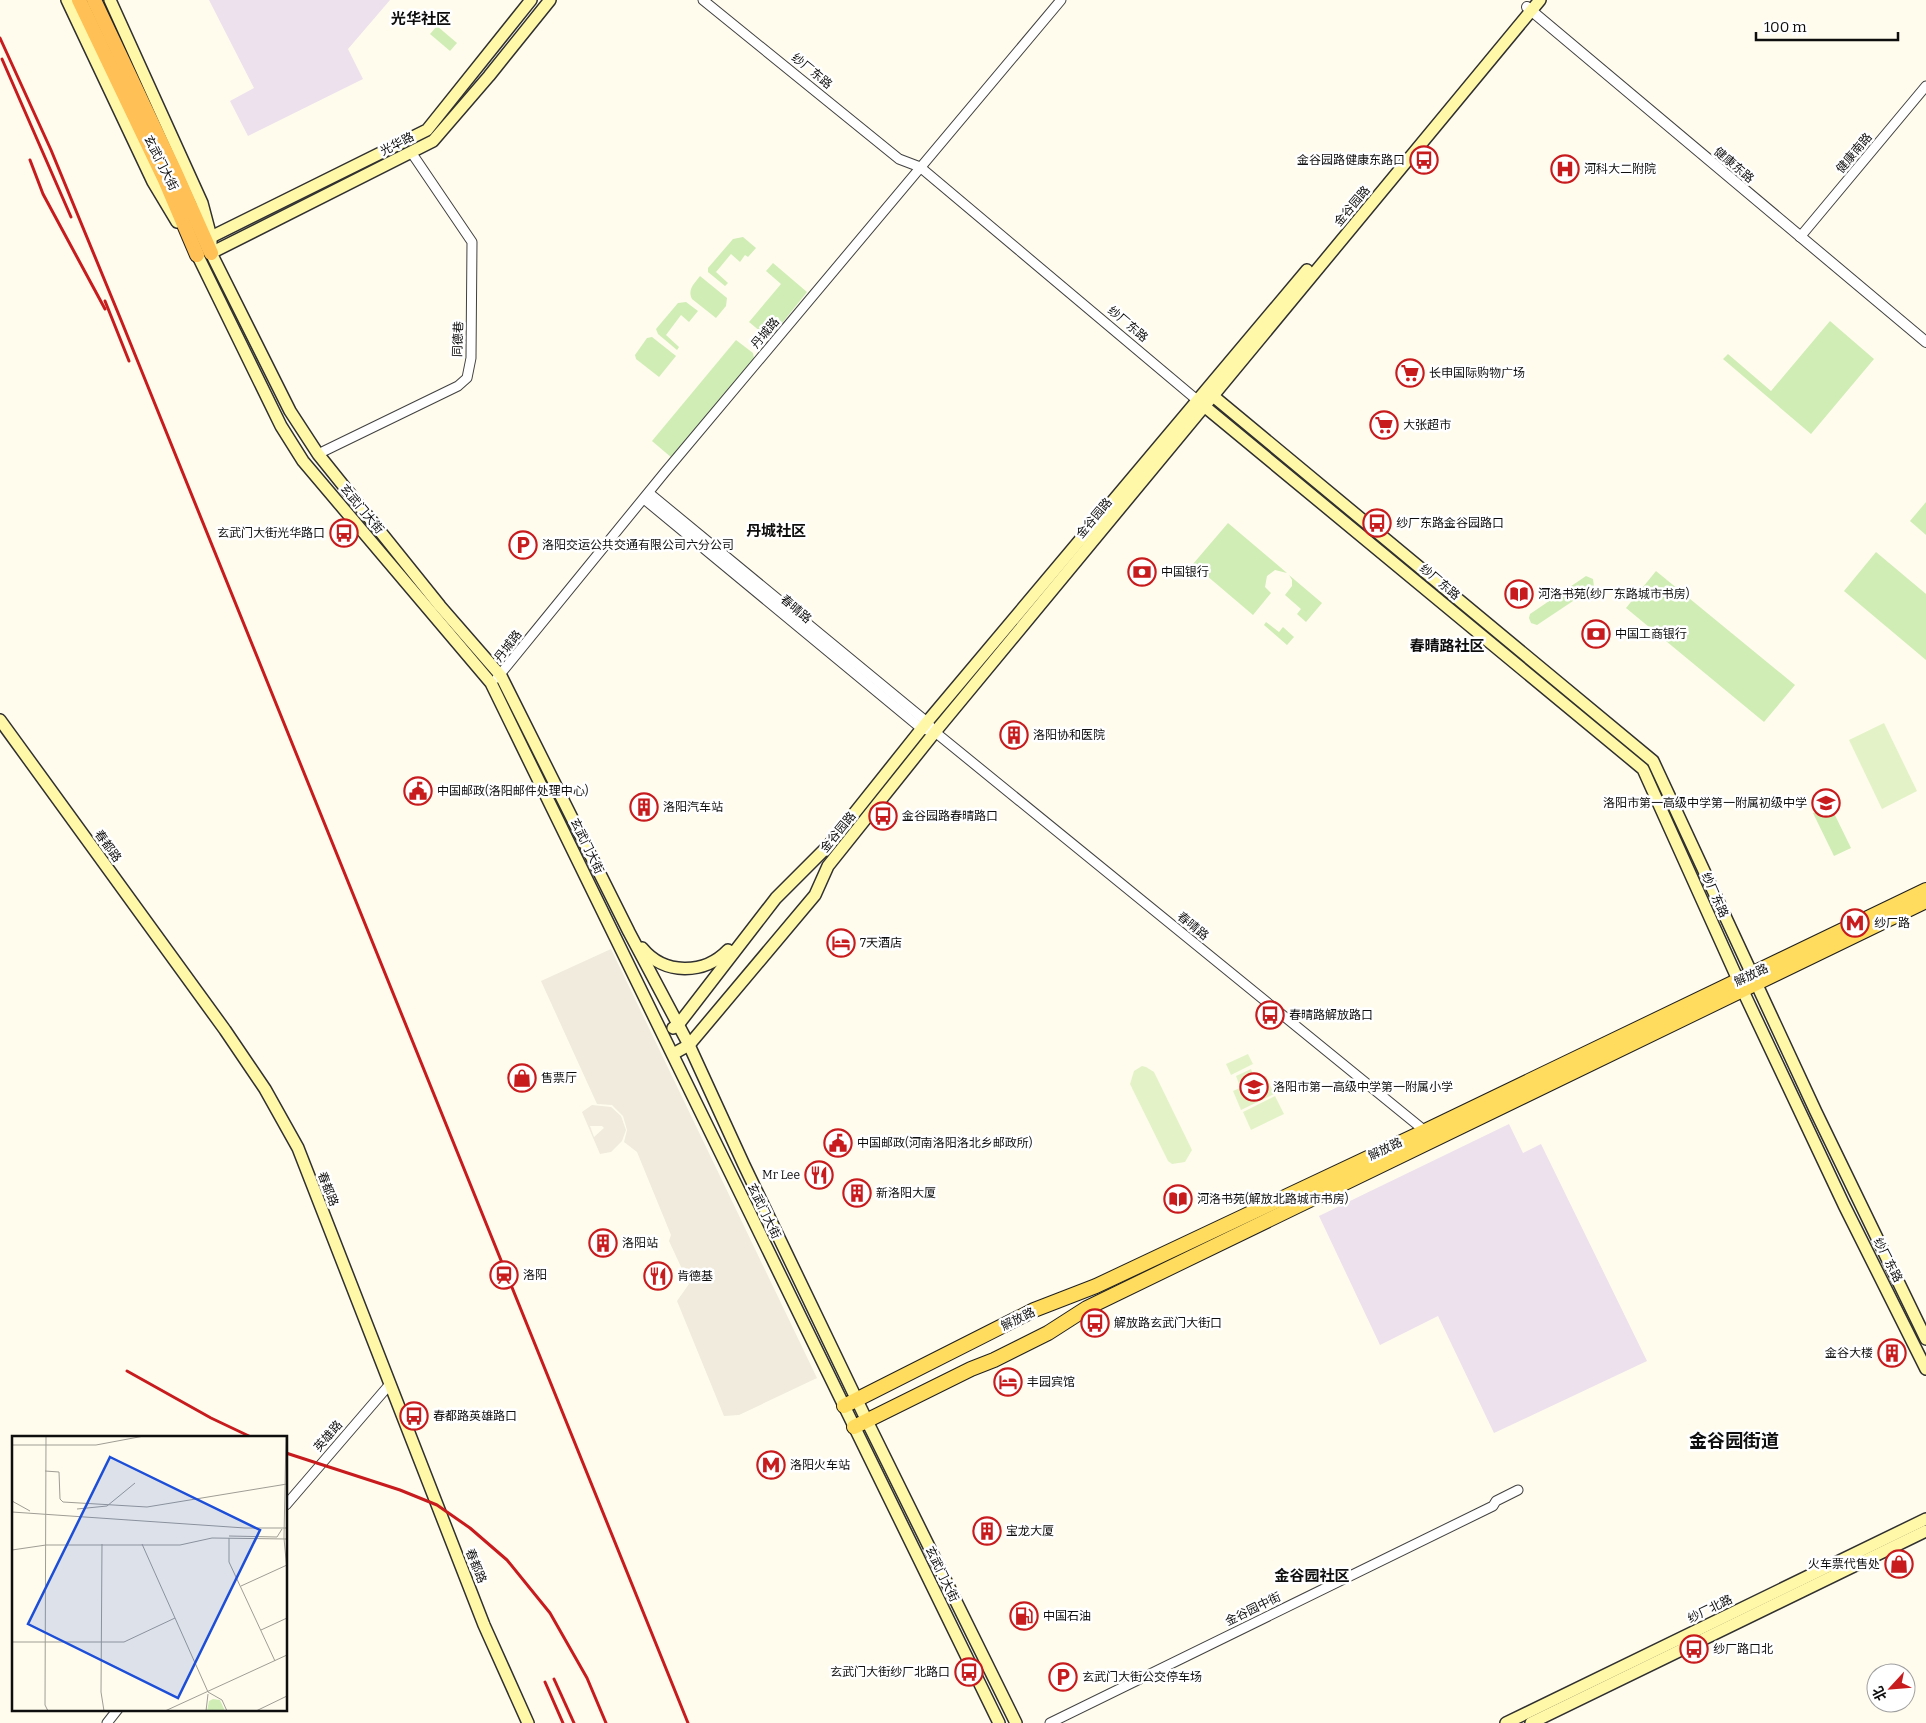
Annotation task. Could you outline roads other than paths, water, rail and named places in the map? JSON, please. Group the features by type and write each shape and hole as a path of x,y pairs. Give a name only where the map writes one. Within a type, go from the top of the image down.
{"highway":[{"path":"79,0 171,177"},
{"path":"94,0 204,254"}],"main road":[{"name":"玄武门大街","path":"67,0 153,182 204,254 290,411 318,454 440,606 501,676 629,932 689,1045 744,1166 857,1399 861,1424 999,1723"},
{"name":"玄武门大街","path":"110,0 202,203 211,237 204,254 280,426 303,461 491,683 844,1406 861,1424 1016,1723"},
{"name":"光华路","path":"211,237 427,130 531,0"},
{"name":"光华路","path":"204,254 433,140 489,76 550,0"},
{"name":"金谷园路","path":"663,1034 678,1025 776,898 829,845 924,725 1209,393 1530,6 1540,0"},
{"name":"纱厂东路","path":"1209,393 1653,761 1844,1205 1926,1369"},
{"name":"金谷园路","path":"673,1054 689,1045 815,895 828,866 1200,403"},
{"name":"纱厂东路","path":"1200,403 1643,769 1926,1338"},
{"name":"春都路","path":"0,720 224,1030 264,1089 298,1148 480,1628 521,1723"},
{"name":"春都路","path":"0,730 220,1034 261,1094 293,1151 484,1625 528,1723"},
{"name":"解放路","path":"1748,983 1926,890"},
{"name":"解放路","path":"861,1424 970,1368 994,1360 1048,1333 1087,1308 1429,1136 1748,983 1926,901"},
{"path":"629,932 650,958 676,969 696,968 720,958 758,921"},
{"name":"解放路","path":"844,1406 1034,1310 1096,1286 1429,1136"},
{"name":"纱厂北路","path":"1506,1723 1926,1519"},
{"name":"纱厂北路","path":"1531,1723 1926,1531"}],"street":[{"name":"纱厂东路","path":"703,0 899,159 920,168 1200,403"},
{"name":"丹城路","path":"491,683 501,676 646,496 1061,0"},
{"name":"健康东路","path":"1530,6 1926,342"},
{"name":"健康南路","path":"1800,237 1926,86"},
{"name":"同德巷","path":"318,454 458,386 467,378 471,358 472,242 411,152"},
{"name":"春晴路","path":"646,496 1429,1136"},
{"name":"英雄路","path":"288,1503 388,1386"},
{"name":"金谷园中街","path":"1050,1723 1493,1506 1496,1501 1518,1490"},
{"path":"107,1723 117,1710"}],"railway":[{"path":"0,38 51,150 121,320 688,1723"},
{"path":"2,59 71,217"},
{"path":"30,160 43,194 105,309"},
{"path":"105,301 129,361"},
{"path":"127,1371 211,1418 249,1436"},
{"path":"288,1454 400,1490 437,1505 470,1528 507,1560 550,1613 587,1678 606,1723"},
{"path":"554,1679 574,1723"},
{"path":"545,1682 563,1723"}],"place":[{"name":"金谷园路健康东路口","path":"1424,160"},
{"name":"河科大二附院","path":"1565,169"},
{"name":"长申国际购物广场","path":"1410,373"},
{"name":"大张超市","path":"1384,425"},
{"name":"纱厂东路金谷园路口","path":"1377,523"},
{"name":"玄武门大街光华路口","path":"344,533"},
{"name":"洛阳交运公共交通有限公司六分公司","path":"523,545"},
{"name":"中国银行","path":"1142,572"},
{"name":"河洛书苑(纱厂东路城市书房)","path":"1519,594"},
{"name":"中国工商银行","path":"1596,634"},
{"name":"洛阳协和医院","path":"1014,735"},
{"name":"中国邮政(洛阳邮件处理中心)","path":"418,791"},
{"name":"洛阳市第一高级中学第一附属初级中学","path":"1826,803"},
{"name":"洛阳汽车站","path":"644,807"},
{"name":"金谷园路春晴路口","path":"883,816"},
{"name":"纱厂路","path":"1855,923"},
{"name":"7天酒店","path":"841,943"},
{"name":"春晴路解放路口","path":"1270,1015"},
{"name":"售票厅","path":"522,1078"},
{"name":"洛阳市第一高级中学第一附属小学","path":"1254,1087"},
{"name":"中国邮政(河南洛阳洛北乡邮政所)","path":"838,1143"},
{"name":"Mr Lee","path":"819,1175"},
{"name":"新洛阳大厦","path":"857,1193"},
{"name":"河洛书苑(解放北路城市书房)","path":"1178,1199"},
{"name":"洛阳站","path":"603,1243"},
{"name":"洛阳","path":"504,1275"},
{"name":"肯德基","path":"658,1276"},
{"name":"解放路玄武门大街口","path":"1095,1323"},
{"name":"金谷大楼","path":"1892,1353"},
{"name":"丰园宾馆","path":"1008,1382"},
{"name":"春都路英雄路口","path":"414,1416"},
{"name":"洛阳火车站","path":"771,1465"},
{"name":"宝龙大厦","path":"987,1531"},
{"name":"火车票代售处","path":"1899,1564"},
{"name":"中国石油","path":"1024,1616"},
{"name":"纱厂路口北","path":"1694,1649"},
{"name":"玄武门大街纱厂北路口","path":"969,1672"},
{"name":"玄武门大街公交停车场","path":"1063,1677"}],"district":[{"name":"光华社区","path":"421,19"},
{"name":"丹城社区","path":"776,531"},
{"name":"春晴路社区","path":"1447,646"},
{"name":"金谷园街道","path":"1734,1441"},
{"name":"金谷园社区","path":"1312,1576"}]}
